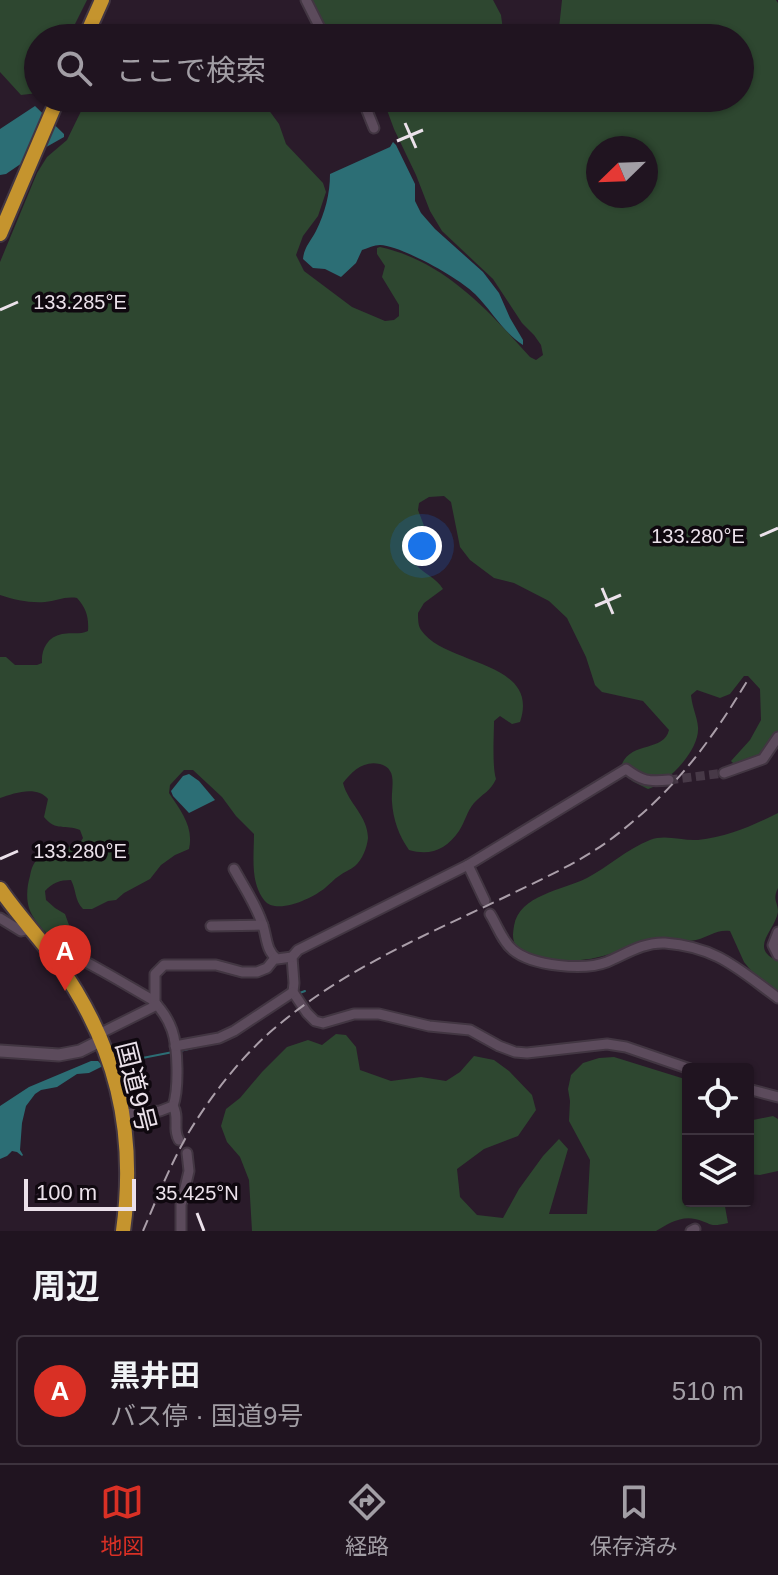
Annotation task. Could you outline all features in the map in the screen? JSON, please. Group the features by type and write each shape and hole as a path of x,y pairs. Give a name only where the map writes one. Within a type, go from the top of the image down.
{"highway":[{"path":"91,24 102,0"},
{"path":"0,234 52,112"},
{"name":"国道9号","path":"0,889 74,989 111,1065 123,1114 128,1158 123,1231"}],"street":[{"path":"306,0 318,24"},
{"path":"368,112 374,128"},
{"path":"724,773 763,759 778,737"},
{"path":"669,780 652,782 639,779 626,769 468,865 298,950 292,957 293,992 307,1013 315,1021 323,1023 354,1014 379,1014 429,1026 470,1030 515,1052 607,1044 626,1047 682,1066"},
{"path":"468,865 485,901"},
{"path":"234,869 254,905 269,950 275,958"},
{"path":"490,914 512,950 540,961 573,968 608,962 649,944 697,947 736,967 778,998"},
{"path":"0,918 21,931 30,929"},
{"path":"211,926 263,925"},
{"path":"778,932 773,945 778,955"},
{"path":"45,946 55,946 83,960 156,1004 173,1032 176,1076 173,1106 177,1114 175,1130 179,1140"},
{"path":"156,1004 155,974 164,965 216,965 242,972 257,972 267,968 275,958 292,957"},
{"path":"175,1049 234,1031 293,992"},
{"path":"0,1051 59,1055 80,1051 156,1004"},
{"path":"754,1091 778,1097"},
{"path":"123,1114 160,1111 173,1106"},
{"path":"181,1231 181,1205 189,1171 187,1153"}],"green space":[{"path":"0,0 87,0 75,24 24,24 24,95 0,72"},
{"path":"310,0 493,0 502,24 322,24"},
{"path":"562,0 776,0 778,3 778,733 760,754 735,765 731,761 750,740 761,720 760,689 748,676 744,676 730,694 720,698 697,690 691,695 697,736 688,755 673,773 656,786 648,789 632,781 622,764 627,757 661,741 669,730 643,701 602,692 595,685 586,657 567,618 549,601 514,583 494,578 470,560 460,547 451,502 444,496 429,497 419,503 418,510 426,531 417,546 413,562 443,589 424,603 418,613 420,628 433,642 504,675 517,687 523,702 520,722 512,724 500,716 494,721 496,779 472,806 454,838 431,852 409,850 399,833 394,815 390,771 380,764 364,765 343,783 367,830 364,854 355,866 312,896 294,904 277,906 264,900 257,885 253,860 254,834 193,770 184,770 170,785 169,793 188,826 189,849 161,865 150,879 116,900 92,909 83,909 80,905 71,880 50,886 45,891 46,900 65,914 74,939 71,944 64,943 40,927 32,914 27,900 28,884 36,861 47,853 80,843 83,838 80,830 48,822 44,817 48,799 38,792 25,791 0,798 0,657 6,657 15,665 37,665 42,663 44,649 52,638 88,631 86,613 77,598 33,602 0,595 0,262 37,173 47,157 67,140 81,112 270,112 279,124 286,144 323,183 326,192 318,216 303,236 296,255 304,271 352,307 385,321 394,320 399,316 399,305 382,277 385,266 377,254 377,248 403,254 425,263 463,290 536,360 543,355 541,345 522,323 493,279 442,231 430,211 388,112 754,112 754,24 559,24"},
{"path":"778,813 778,888 775,898 778,912 764,945 769,956 778,961 778,993 744,962 730,931 691,941 653,940 584,960 535,956 515,944 514,926 518,916 533,900 587,878 650,840 698,840 720,836"},
{"path":"336,1034 346,1035 356,1047 360,1070 391,1081 421,1077 446,1081 460,1072 474,1056 494,1060 509,1071 532,1095 536,1110 518,1136 484,1149 457,1169 460,1197 477,1215 503,1218 519,1189 559,1139 568,1149 549,1214 587,1214 590,1160 569,1121 568,1089 571,1075 583,1063 614,1057 682,1078 682,1207 725,1207 728,1223 713,1225 684,1219 656,1231 252,1231 249,1180 240,1157 227,1142 221,1126 226,1109 287,1047 308,1040 322,1045"},
{"path":"773,1116 778,1119 778,1171 754,1174 754,1120"}],"water":[{"path":"26,112 41,112 64,137 0,175 0,129"},
{"path":"393,142 415,184 415,201 421,213 483,272 499,293 523,345 467,287 402,251 380,245 362,250 356,263 341,277 325,269 313,268 303,259 324,210 330,174 390,147"},
{"path":"189,774 215,800 189,813 171,791 183,776"},
{"path":"91,1061 98,1061 103,1066 89,1073 77,1074 57,1087 35,1094 26,1106 22,1123 20,1150 23,1155 12,1151 0,1159 0,1106 29,1087"}],"waterway":[{"path":"297,994 305,991"},
{"path":"241,1032 272,1011"},
{"path":"180,1051 201,1046"},
{"path":"117,1063 173,1052"}],"tunnel":[{"path":"669,780 724,773"}],"railway":[{"path":"143,1231 176,1156 197,1119 236,1067 269,1033 353,973 558,871 607,842 651,806 687,768 719,726 749,678"}],"place":[{"name":"黒井田","path":"65,991"}]}
